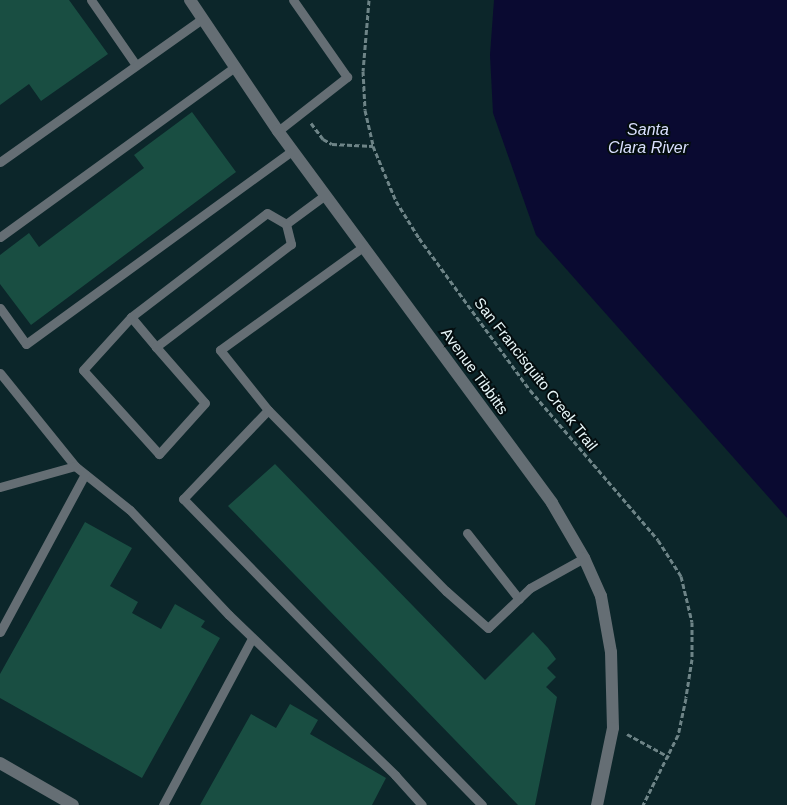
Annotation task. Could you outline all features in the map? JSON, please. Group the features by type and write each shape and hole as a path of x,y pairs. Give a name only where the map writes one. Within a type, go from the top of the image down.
{"street":[{"name":"Avenue Tibbitts","path":"190,0 278,131 552,503 584,558 600,596 611,652 613,728 597,805"},
{"path":"0,763 73,805"}],"lane":[{"path":"91,0 136,65"},
{"path":"278,131 347,77 293,0"},
{"path":"0,162 202,19"},
{"path":"0,237 235,67"},
{"path":"0,308 26,344 293,150"},
{"path":"286,224 325,195"},
{"path":"131,317 156,347 205,403 159,454 83,370 131,317 266,214 286,224 291,244 156,347"},
{"path":"363,247 220,350 268,410 446,591 488,628 530,588 584,558"},
{"path":"0,373 75,466 130,510 252,638 395,775 422,805"},
{"path":"268,410 183,499 482,805"},
{"path":"0,486 75,466"},
{"path":"0,632 85,474"},
{"path":"467,533 519,598"},
{"path":"163,805 252,638"}],"path":[{"name":"San Francisquito Creek Trail","path":"369,0 363,71 365,110 373,146 396,201 419,238 551,417 658,540 681,576 692,622 692,659 678,735 669,757 643,805"},
{"path":"302,112 323,139 332,144 373,146"},
{"path":"613,728 669,757"}],"water":[{"name":"Santa Clara River","path":"494,0 787,0 787,518 536,235 493,113 490,55"}],"building":[{"path":"0,0 69,0 108,54 41,101 29,84 0,105"},
{"path":"192,112 236,172 31,325 0,284 0,255 29,233 39,247 144,168 134,155"},
{"path":"275,464 485,680 533,632 548,648 556,659 547,668 556,677 546,687 557,697 535,805 518,805 228,506"},
{"path":"85,522 132,548 110,586 138,602 132,613 161,629 175,604 205,621 201,627 220,638 142,778 0,698 0,674"},
{"path":"290,704 318,720 310,734 386,778 372,805 200,805 251,714 276,728"}]}
